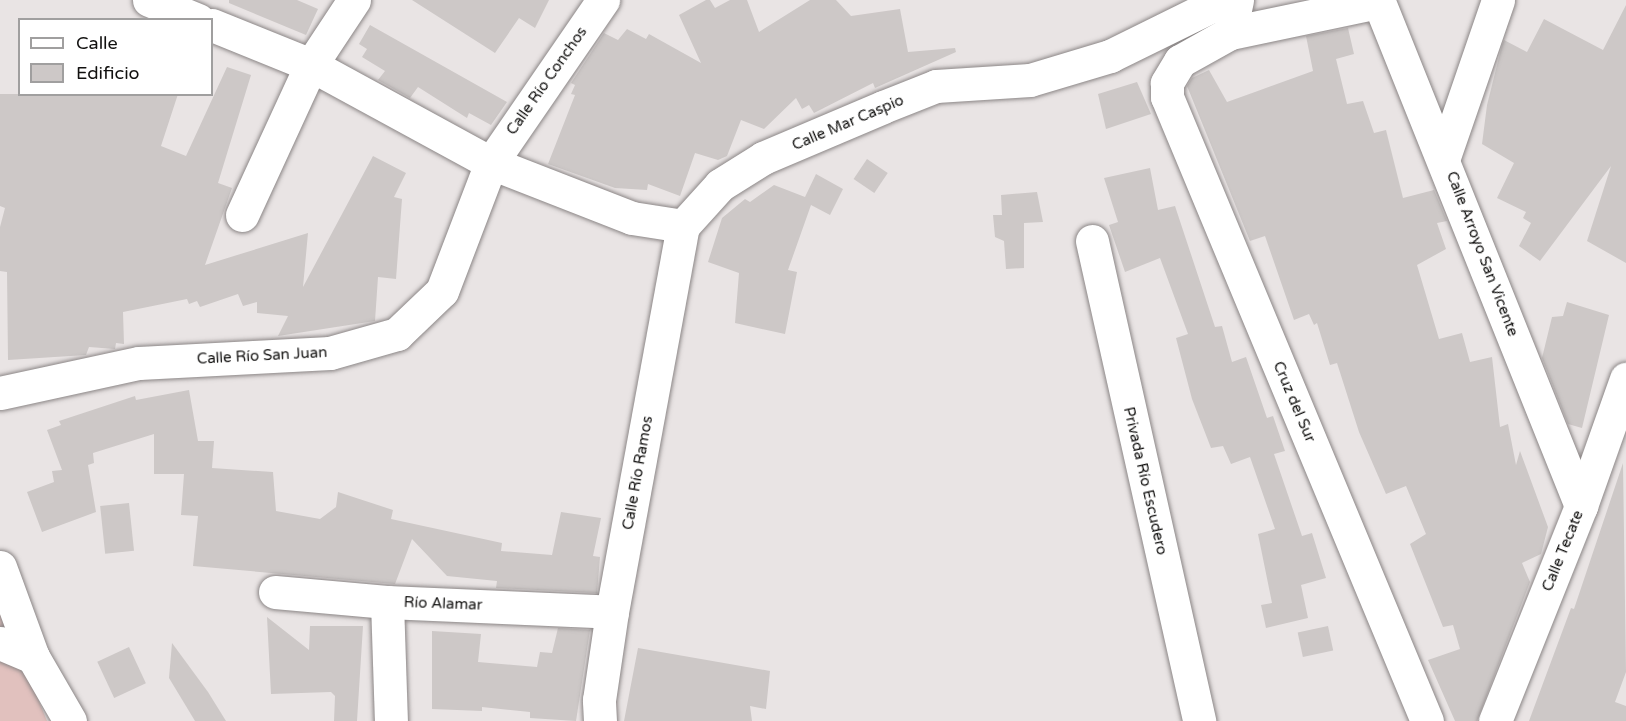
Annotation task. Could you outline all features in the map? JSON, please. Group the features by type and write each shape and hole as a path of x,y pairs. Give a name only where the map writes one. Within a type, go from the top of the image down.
{"street":[{"path":"149,0 193,18"},
{"path":"242,215 311,65 354,0"},
{"name":"Calle Río Conchos","path":"491,163 603,0"},
{"name":"Calle Mar Caspio","path":"682,226 720,185 763,158 883,106 936,86 1030,80 1110,56 1224,0"},
{"path":"1237,0 1230,33 1379,1 1444,157"},
{"name":"Calle Arroyo San Vicente","path":"1498,0 1444,157 1581,506"},
{"path":"213,25 311,65 491,163 632,218 682,226"},
{"name":"Cruz del Sur","path":"1230,33 1180,61 1167,82 1167,97 1427,721"},
{"name":"Calle Río San Juan","path":"0,393 140,363 330,353 398,334 442,291 491,163"},
{"name":"Calle Río Ramos","path":"600,721 599,700 612,612 682,226"},
{"name":"Privada Río Escudero","path":"1092,241 1199,721"},
{"name":"Calle Tecate","path":"1495,721 1581,506 1626,379"},
{"path":"0,567 33,657 70,721"},
{"name":"Río Alamar","path":"275,592 387,602 612,612"},
{"path":"387,602 391,721"},
{"path":"0,643 33,657"}],"shaded area":[{"path":"0,605 47,721 0,721"}],"building":[{"path":"229,0 297,0 318,9 306,35 229,3"},
{"path":"412,0 549,0 535,28 519,18 495,53"},
{"path":"710,0 715,8 730,0 747,0 759,32 810,0 836,0 851,16 900,9 908,52 955,48 956,52 875,88 873,83 814,113 809,105 802,109 796,98 764,129 741,120 727,156 718,160 695,153 680,196 648,184 647,190 615,188 548,164 575,95 571,94 575,85 571,83 604,33 618,40 627,29 646,39 649,34 701,63 679,15"},
{"path":"1626,5 1626,263 1587,241 1611,166 1540,261 1519,246 1531,223 1523,218 1526,212 1497,198 1514,163 1482,144 1487,105 1502,45 1504,40 1527,52 1544,19 1603,50"},
{"path":"370,25 507,102 491,125 469,113 467,118 418,87 410,98 378,80 385,71 362,57 367,49 359,44"},
{"path":"1348,28 1354,54 1336,59 1347,104 1363,101 1374,133 1386,130 1403,198 1434,190 1447,221 1437,223 1446,249 1417,265 1439,339 1462,333 1470,362 1492,357 1500,427 1508,424 1516,465 1520,451 1548,527 1541,554 1522,563 1530,582 1477,721 1455,721 1428,660 1460,649 1453,625 1443,627 1410,544 1426,534 1406,486 1386,494 1359,432 1337,363 1330,365 1317,323 1314,325 1309,314 1294,320 1265,236 1250,241 1187,86 1192,78 1209,70 1227,102 1255,92 1313,71 1306,36"},
{"path":"227,67 251,75 218,183 232,188 205,265 308,233 303,287 373,156 406,173 394,197 402,199 396,279 378,277 375,321 278,336 288,316 257,313 257,302 243,306 238,294 200,307 197,301 189,304 187,299 123,312 124,344 116,343 115,349 89,347 86,355 8,360 7,272 0,271 0,227 5,208 0,206 0,94 177,96 161,146 186,156"},
{"path":"1137,82 1151,114 1106,129 1098,94"},
{"path":"867,159 888,173 874,193 854,179"},
{"path":"1150,168 1158,210 1175,206 1215,327 1222,326 1232,362 1246,357 1267,418 1273,416 1285,451 1274,454 1302,536 1312,533 1326,578 1301,585 1308,618 1266,628 1261,605 1272,603 1258,534 1275,529 1250,457 1231,464 1223,446 1211,448 1192,399 1176,338 1188,334 1160,258 1125,272 1109,225 1118,222 1104,178"},
{"path":"816,174 843,189 830,215 811,205 788,270 797,272 785,334 735,323 739,273 708,262 722,218 745,199 750,202 774,185 805,197"},
{"path":"1037,192 1043,222 1024,223 1024,268 1006,269 1004,241 995,237 993,215 1002,215 1001,195"},
{"path":"1567,302 1609,315 1582,428 1568,424 1542,358 1552,317 1563,316"},
{"path":"189,390 198,441 214,441 212,468 273,472 276,511 320,519 336,507 338,492 393,510 391,519 502,543 501,551 552,555 561,512 601,518 593,556 600,557 597,593 496,588 497,581 447,576 412,539 395,584 193,566 198,516 181,515 184,474 154,474 154,434 93,453 94,463 88,465 96,512 42,532 27,492 54,482 52,471 62,470 47,430 61,425 59,421 135,396 136,400"},
{"path":"1623,463 1626,672 1615,702 1626,706 1626,721 1529,721 1571,608 1574,609"},
{"path":"129,503 134,551 105,554 100,506"},
{"path":"267,617 309,650 310,626 363,626 357,721 334,721 335,696 331,692 271,694"},
{"path":"1328,626 1333,650 1303,657 1298,632"},
{"path":"558,628 590,630 576,721 530,718 530,712 482,707 482,711 432,709 432,631 481,634 478,662 537,667 540,652 552,653"},
{"path":"172,643 226,721 195,721 169,678"},
{"path":"129,647 146,683 114,698 97,662"},
{"path":"638,648 770,671 766,709 750,706 752,721 624,721"}]}
